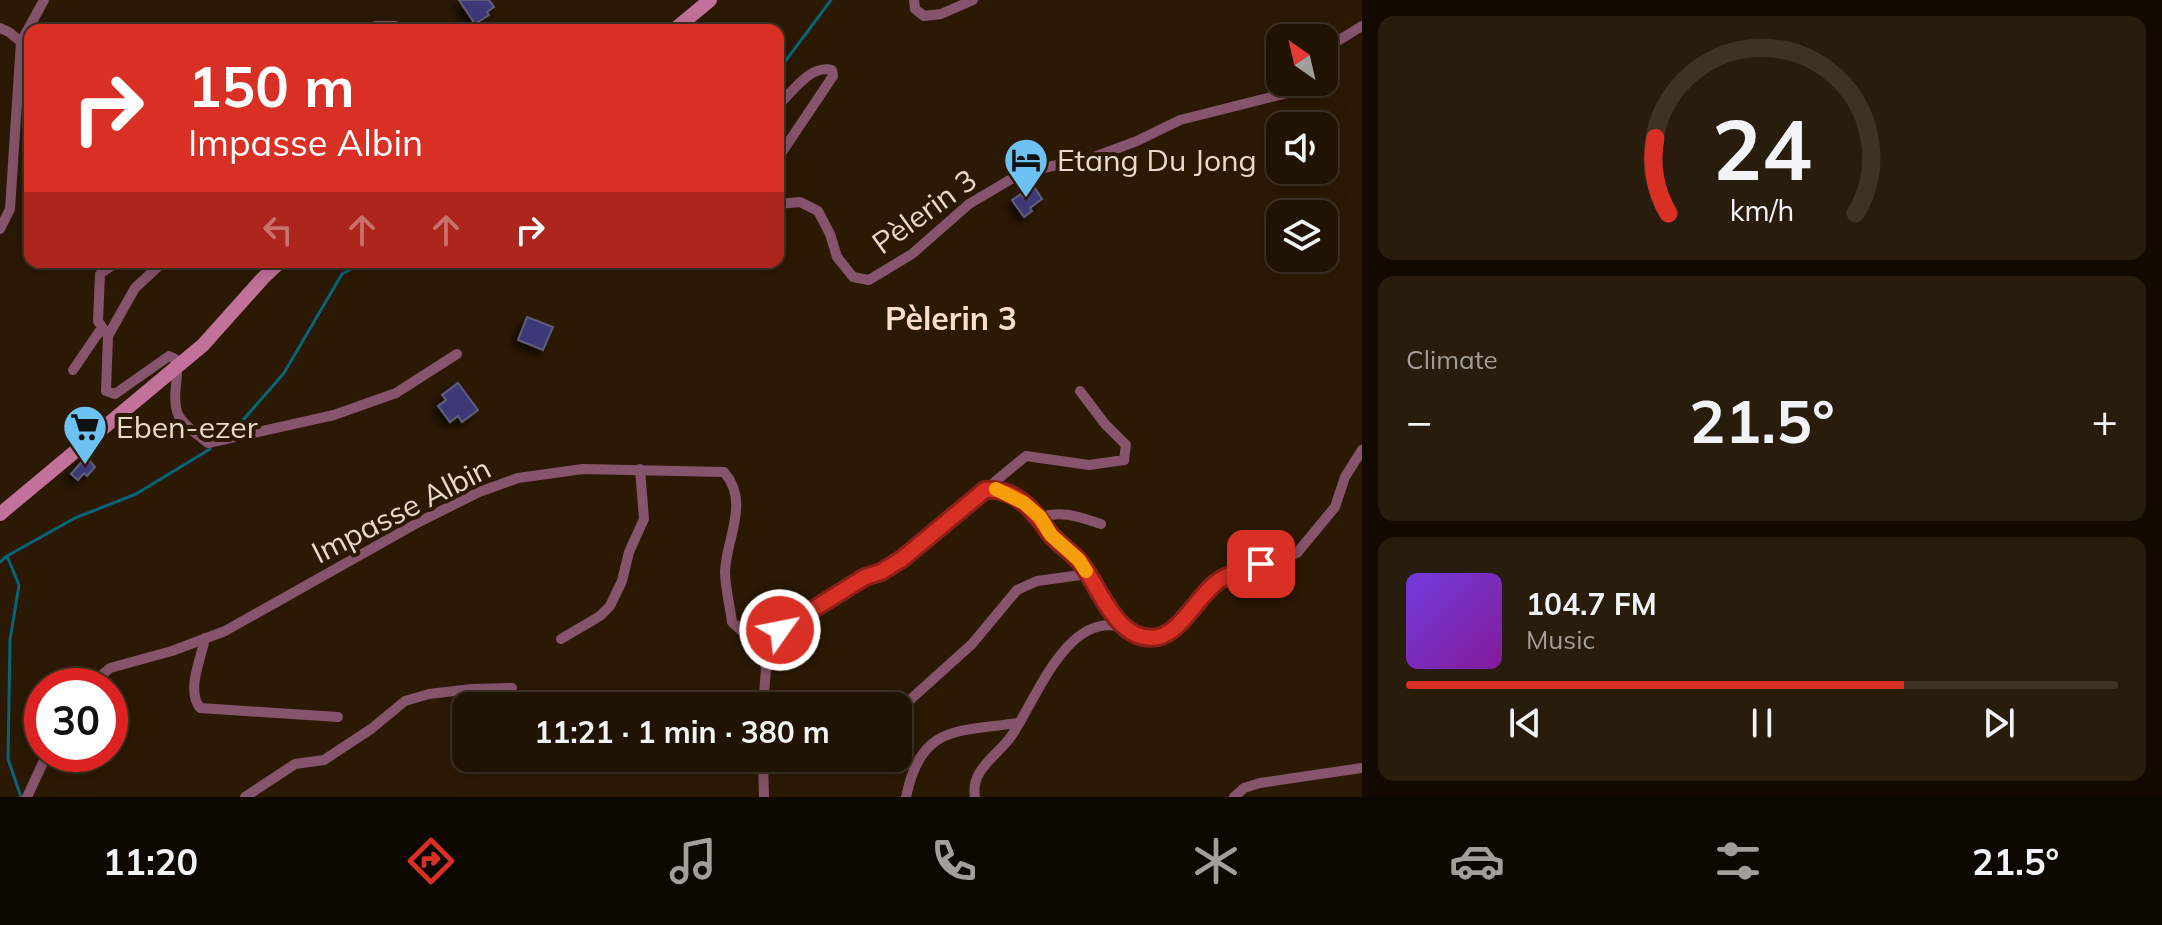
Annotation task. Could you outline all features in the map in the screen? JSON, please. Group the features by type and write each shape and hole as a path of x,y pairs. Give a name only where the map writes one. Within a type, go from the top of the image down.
{"main road":[{"path":"681,24 710,0"},
{"path":"0,514 203,345 274,268"}],"street":[{"path":"31,24 44,0"},
{"path":"914,0 915,9 924,16 941,14 973,0"},
{"path":"1338,41 1362,26"},
{"path":"0,28 21,42"},
{"path":"0,229 10,209 21,42 24,37"},
{"path":"784,99 812,71 832,70 829,86 814,102 784,149"},
{"name":"Pèlerin 3","path":"784,203 800,202 818,211 837,257 853,277 869,280 912,254 969,204 1013,178 1094,157 1180,120 1275,96"},
{"path":"108,268 100,274 98,321 105,333 105,388 111,394 169,356 175,359 173,405 180,420 208,443 318,419 371,402 396,393 457,354"},
{"path":"73,370 105,333 135,288 157,268"},
{"path":"764,692 766,669 762,641 865,577 881,572 902,559 1026,456 1089,465 1124,460 1126,445 1080,391"},
{"path":"975,797 978,774 1011,737 1061,653 1101,624 1111,624 1154,638 1165,635 1222,578 1297,553 1335,507 1345,477 1362,450"},
{"name":"Impasse Albin","path":"110,668 172,651 225,631 336,567 479,492 518,478 583,469 724,472 735,485 738,503 725,572 732,622 745,634 762,641"},
{"path":"561,639 600,616 610,606 622,581 629,552 644,519 640,469"},
{"path":"985,490 1005,491 1040,517 1051,535 1079,560 1126,629"},
{"path":"1040,517 1053,513 1069,514 1101,524"},
{"path":"912,698 972,644 1017,590 1037,581 1088,574"},
{"path":"205,638 194,688 194,698 200,708 338,717"},
{"path":"245,797 295,764 324,760 371,729 405,701 458,690 512,688"},
{"path":"906,797 914,765 926,746 935,739 959,731 1018,723"},
{"path":"1234,797 1244,788 1260,783 1362,768"},
{"path":"27,797 39,772"},
{"path":"763,772 764,797"}],"building":[{"path":"459,0 489,0 494,7 487,12 489,15 475,24"},
{"path":"1035,188 1042,199 1024,217 1012,200 1021,194 1023,197"},
{"path":"527,317 553,327 543,350 518,340"},
{"path":"458,383 478,410 462,422 458,416 450,422 438,406 446,400 442,395"},
{"path":"86,457 95,467 78,480 71,474"}],"waterway":[{"path":"784,63 831,0"},
{"path":"230,435 284,373 342,274 353,268"},
{"path":"0,562 75,518 136,494 210,449"},
{"path":"7,556 19,585 10,640 8,759 21,797"}],"slow traffic":[{"path":"996,489 1024,503 1040,517 1051,535 1079,560 1086,571"}],"place":[{"name":"Etang Du Jong","path":"1026,199"},
{"name":"Eben-ezer","path":"85,466"}],"district":[{"name":"Pèlerin 3","path":"951,318"}],"route":[{"path":"780,630 865,577 881,572 902,559 985,490 1005,491 1040,517 1051,535 1079,560 1126,629 1143,636 1154,638 1165,635 1222,578 1261,564"}]}
